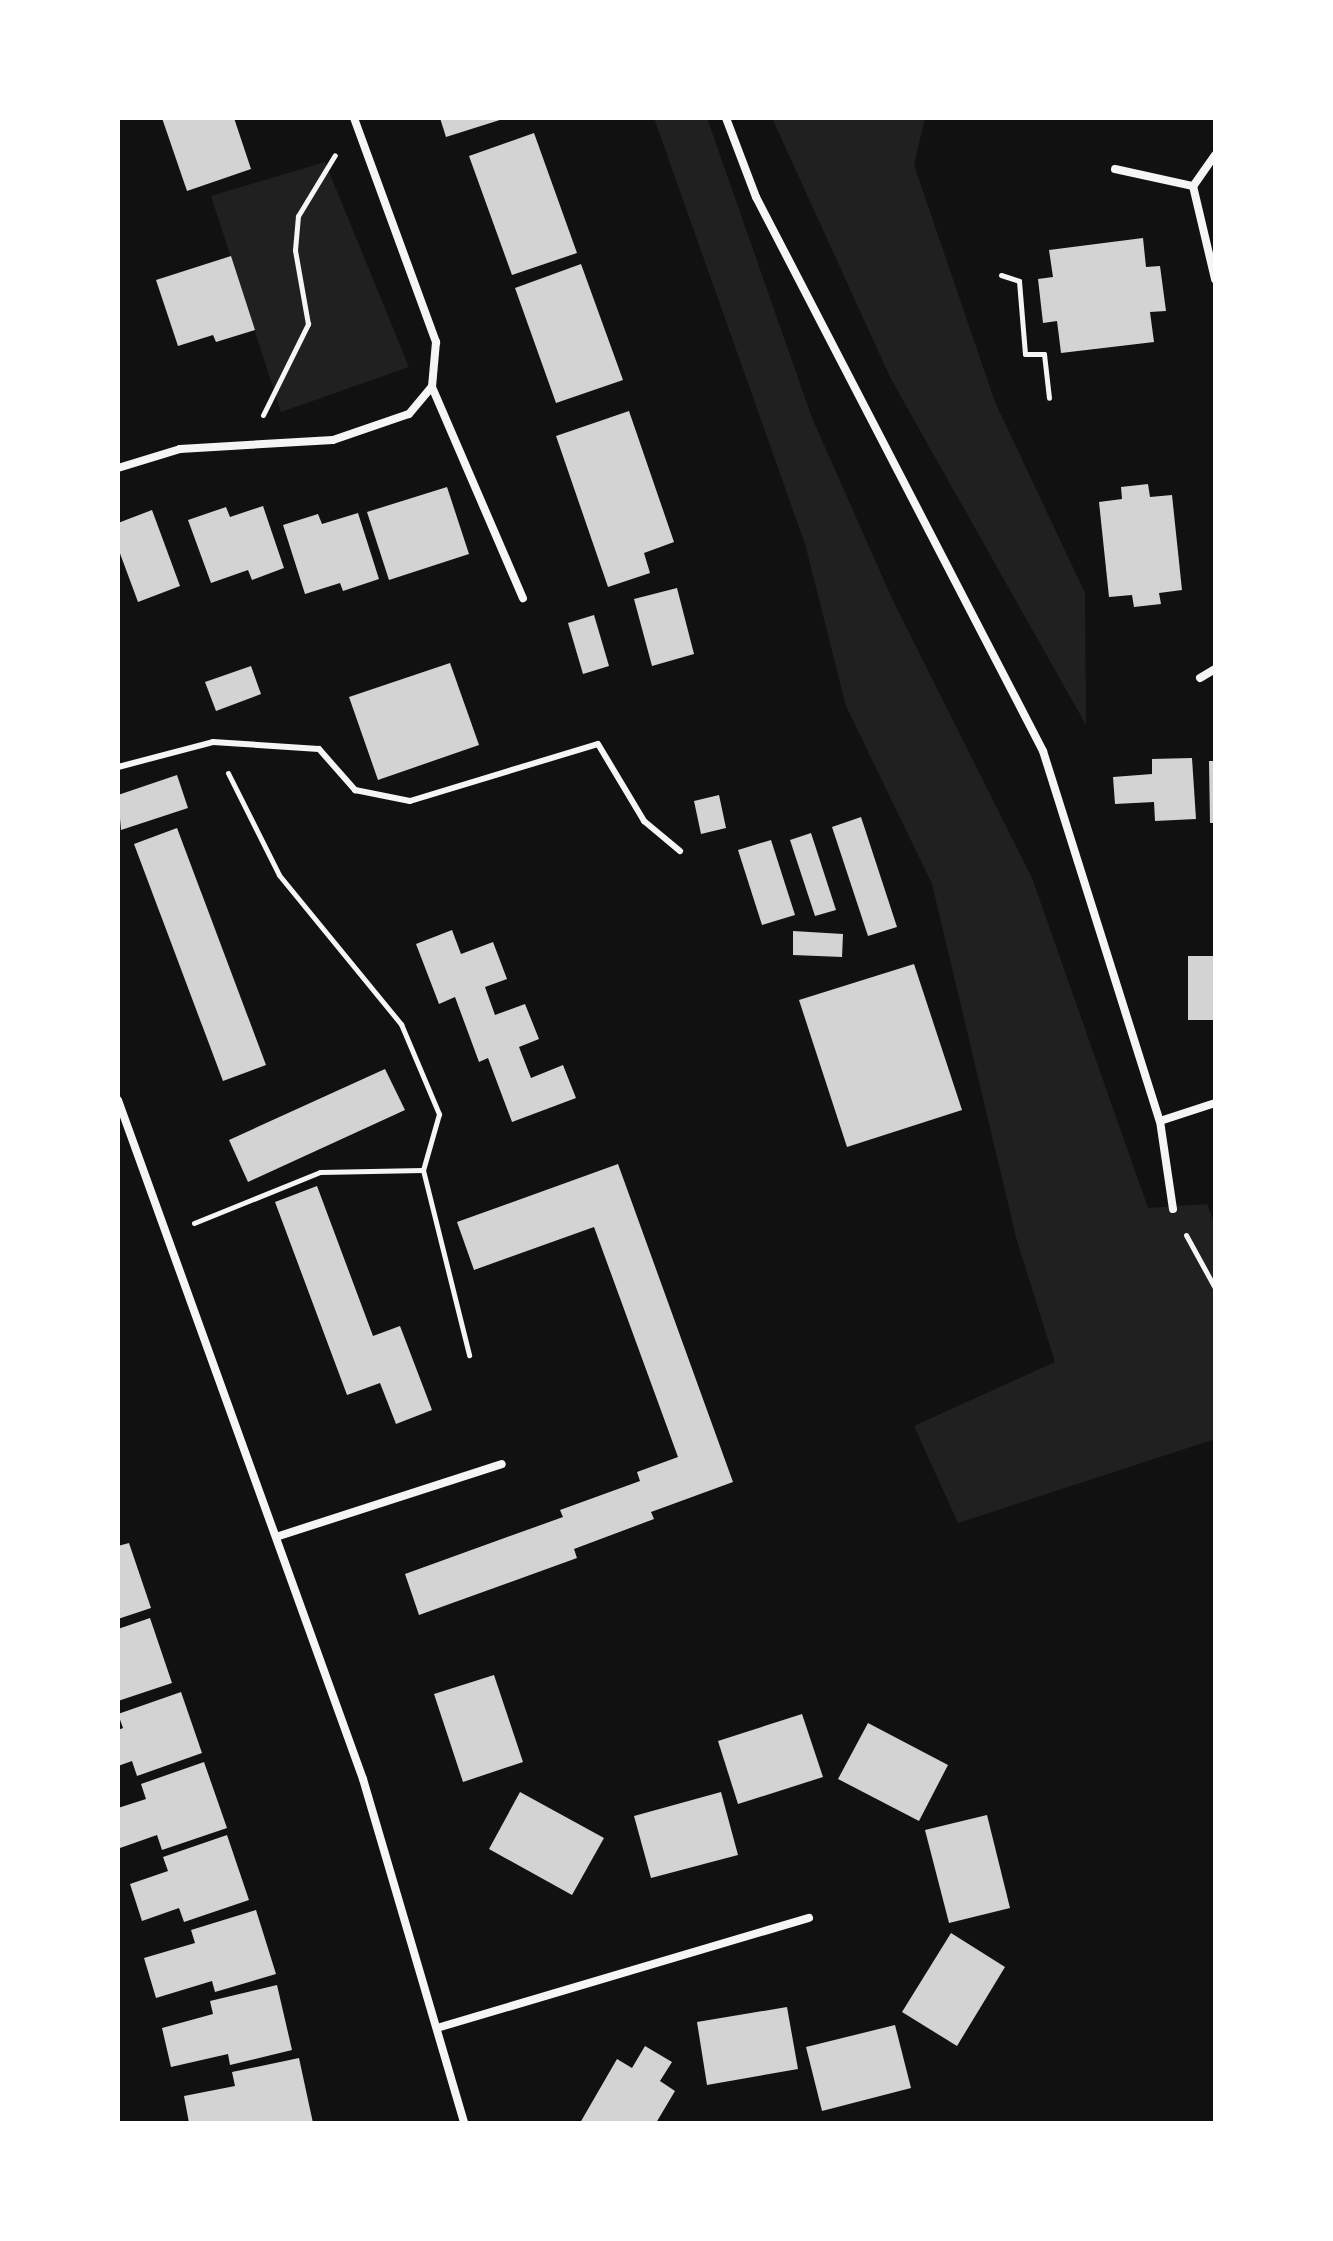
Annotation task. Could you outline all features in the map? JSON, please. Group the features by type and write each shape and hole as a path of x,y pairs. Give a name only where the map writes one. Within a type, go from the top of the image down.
{"street":[{"path":"726,118 756,197 1043,751 1160,1121 1173,1209"},
{"path":"355,120 436,342 432,387 523,598"},
{"path":"1215,155 1193,186 1215,279"},
{"path":"1115,169 1193,186"},
{"path":"118,468 180,449 250,441 333,440 409,414 432,387"},
{"path":"1200,678 1215,669"},
{"path":"118,1100 279,1536 363,1779 464,2123"},
{"path":"1160,1121 1215,1103"},
{"path":"279,1536 502,1464"},
{"path":"437,2028 809,1918"}],"lane":[{"path":"118,767 213,742 319,749 355,790 410,801 598,744 644,821 680,851"}],"path":[{"path":"250,441 308,324 295,250 298,216 355,120"},
{"path":"1001,275 1019,281 1025,354 1044,354 1049,398"},
{"path":"213,742 279,875 401,1024 439,1114 423,1170 469,1355"},
{"path":"167,1233 320,1172 423,1170"},
{"path":"1173,1209 1215,1288"}],"shaded area":[{"path":"654,118 707,118 812,418 894,603 1032,878 1148,1208 1207,1204 1215,1225 1215,1439 958,1523 914,1426 1055,1362 1017,1241 932,884 846,706 805,544"},
{"path":"772,118 925,118 914,165 995,402 1085,593 1086,725 891,379"},
{"path":"325,162 409,367 281,412 211,196"}],"building":[{"path":"162,118 234,118 251,169 187,191"},
{"path":"440,118 503,118 503,119 446,137"},
{"path":"534,133 577,253 512,275 469,156"},
{"path":"1143,238 1146,267 1160,266 1166,311 1150,312 1154,342 1061,353 1057,321 1043,323 1038,279 1053,277 1049,250"},
{"path":"231,256 255,330 216,342 213,335 178,346 156,280"},
{"path":"581,264 623,380 556,403 515,288"},
{"path":"629,411 674,542 644,553 650,573 608,587 556,436"},
{"path":"1148,484 1150,497 1172,495 1182,590 1159,593 1161,604 1134,607 1132,595 1109,597 1099,502 1122,499 1121,487"},
{"path":"447,487 469,554 389,580 367,512"},
{"path":"263,506 284,568 252,580 248,570 211,583 188,520 226,507 230,517"},
{"path":"152,510 180,586 138,602 118,548 118,523"},
{"path":"358,513 379,579 343,591 340,583 305,594 283,525 318,514 322,524"},
{"path":"677,588 694,654 652,666 634,599"},
{"path":"594,615 609,666 583,674 568,623"},
{"path":"450,663 479,745 378,780 349,697"},
{"path":"251,666 261,694 216,711 205,682"},
{"path":"1192,758 1196,819 1155,821 1154,802 1115,804 1113,777 1152,774 1152,759"},
{"path":"1209,761 1215,761 1215,823 1210,823"},
{"path":"177,775 188,808 121,830 118,795"},
{"path":"719,795 726,828 701,834 694,801"},
{"path":"861,817 897,927 868,936 832,827"},
{"path":"177,828 266,1065 223,1081 134,844"},
{"path":"811,833 836,910 815,916 790,840"},
{"path":"771,840 795,915 762,925 738,850"},
{"path":"452,930 461,954 493,942 507,979 485,987 495,1015 525,1004 539,1039 519,1047 531,1078 563,1065 576,1098 512,1122 488,1058 479,1062 455,997 439,1004 416,944"},
{"path":"793,931 843,934 842,957 793,955"},
{"path":"1188,956 1215,956 1215,1020 1188,1020"},
{"path":"914,964 962,1110 847,1147 799,1000"},
{"path":"385,1069 405,1110 248,1182 229,1140"},
{"path":"618,1164 733,1482 651,1512 654,1519 574,1549 577,1558 419,1615 405,1574 563,1517 560,1510 640,1481 637,1472 678,1457 594,1227 474,1270 457,1222"},
{"path":"317,1186 373,1336 400,1326 432,1410 396,1424 380,1383 347,1395 275,1202"},
{"path":"129,1543 151,1608 118,1619 118,1546"},
{"path":"150,1618 172,1683 118,1701 118,1629"},
{"path":"494,1675 523,1762 463,1782 434,1694"},
{"path":"181,1692 202,1753 137,1776 132,1761 118,1766 118,1730 123,1728 118,1714"},
{"path":"802,1714 823,1777 738,1804 718,1741"},
{"path":"868,1723 948,1765 919,1821 838,1779"},
{"path":"204,1762 227,1828 162,1850 157,1835 120,1848 118,1808 146,1799 141,1784"},
{"path":"520,1792 604,1838 572,1895 489,1849"},
{"path":"721,1792 738,1855 651,1878 634,1816"},
{"path":"987,1815 1010,1908 949,1923 925,1830"},
{"path":"227,1835 249,1900 184,1922 179,1908 142,1921 130,1884 168,1871 163,1857"},
{"path":"256,1910 276,1974 215,1992 212,1981 156,1998 144,1958 195,1943 191,1930"},
{"path":"951,1933 1005,1967 957,2046 902,2012"},
{"path":"277,1985 292,2050 230,2065 228,2054 171,2067 162,2028 213,2014 210,2001"},
{"path":"787,2007 798,2069 707,2085 697,2022"},
{"path":"895,2025 911,2088 822,2111 806,2047"},
{"path":"645,2046 672,2062 660,2081 675,2091 656,2123 580,2123 617,2059 632,2068"},
{"path":"299,2058 313,2123 189,2123 184,2096 235,2086 232,2072"}]}
